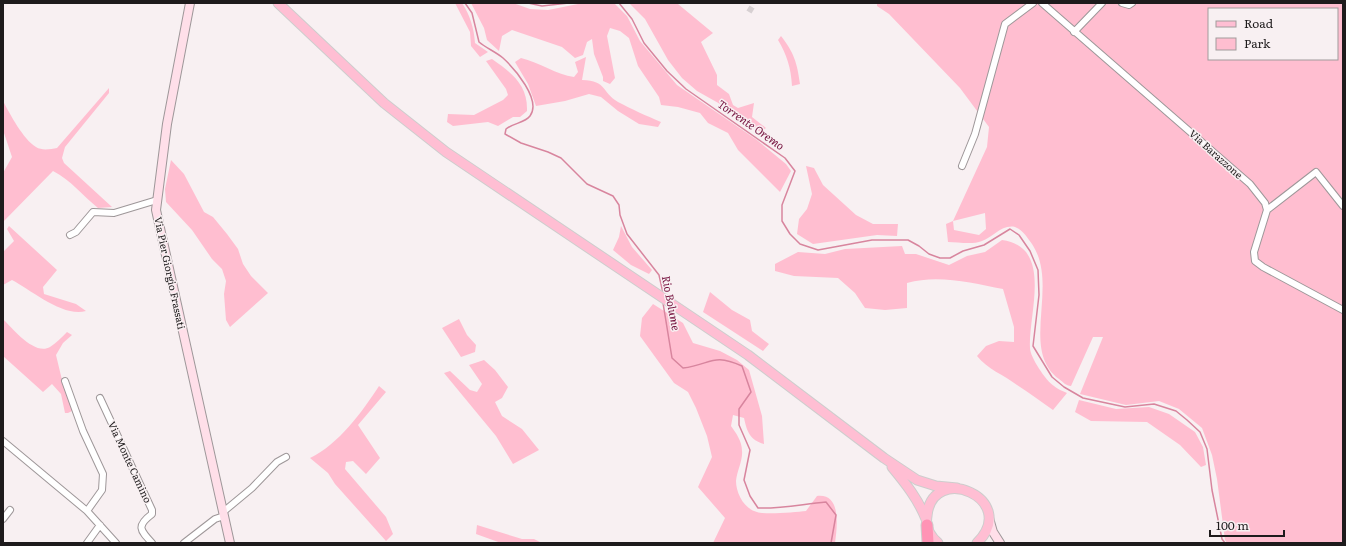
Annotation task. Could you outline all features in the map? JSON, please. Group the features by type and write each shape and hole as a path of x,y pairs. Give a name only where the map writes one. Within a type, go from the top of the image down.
{"highway":[{"path":"926,522 928,543"}],"main road":[{"path":"278,3 384,103 446,152 760,364 884,458 917,480 936,486 964,489 978,496 986,508 988,516 986,531 977,543"},
{"path":"884,458 909,487 920,504 929,532 938,543"},
{"path":"926,522 927,512 935,498 949,489 957,488"}],"street":[{"path":"962,166 975,134 1005,24 1033,3"},
{"name":"Via Barazzone","path":"1042,3 1250,184 1265,203 1267,210"},
{"path":"1074,32 1102,3"},
{"path":"1122,3 1129,5 1132,3"},
{"name":"Via Pier Giorgio Frassati","path":"189,4 167,124 156,210 230,543"},
{"path":"1343,206 1316,172 1267,210 1254,252 1255,261 1263,267 1343,310"},
{"path":"70,235 76,232 88,216 93,212 114,213 157,200"},
{"path":"65,381 83,430 103,474 102,490 87,511"},
{"name":"Via Monte Camino","path":"100,398 152,510 152,514 143,521 141,527 142,532 152,543"},
{"path":"3,440 87,511 116,543"},
{"path":"184,543 223,514 252,488 277,462 286,457"},
{"path":"3,519 10,510"},
{"path":"988,516 993,532 1000,543"},
{"path":"88,543 100,525"}],"green space":[{"path":"455,3 462,3 471,22 475,43 488,52 480,57 471,46 470,32"},
{"path":"471,3 513,3 530,9 548,10 583,3 615,4 627,16 640,41 677,85 757,140 786,164 791,171 780,192 738,150 728,133 708,123 700,113 678,107 661,105 659,97 638,66 629,38 620,31 610,28 607,36 615,78 610,84 603,81 603,77 594,54 592,39 587,42 583,55 575,58 562,47 512,30 502,36 499,51 487,40 484,28"},
{"path":"629,3 678,4 713,33 701,42 717,75 717,85 729,94 733,105 738,108 754,103 752,117 766,128 760,132 729,109 697,91 682,78 668,60 645,19"},
{"path":"877,3 1343,3 1343,543 1227,543 1225,540 1217,479 1212,455 1202,428 1179,409 1159,401 1126,405 1080,394 1103,337 1093,337 1071,386 1066,385 1059,379 1048,366 1042,351 1040,334 1042,279 1040,261 1027,236 1018,228 1010,227 1001,229 986,239 978,242 948,242 946,224 953,221 987,147 989,127 960,88 889,14 877,6","holes":["985,213 986,229 979,235 954,230 953,221"]},
{"path":"781,36 794,58 800,84 792,86 788,62 778,40"},
{"path":"586,57 582,80 596,82 618,102 661,122 658,127 639,124 618,111 601,97 589,94 565,101 536,106 528,84 515,62 521,58 561,74 574,77 578,72 575,62"},
{"path":"492,59 506,69 522,87 527,102 527,111 520,117 513,117 498,126 488,122 453,126 447,122 448,114 474,115 503,100 508,95 506,89 486,61"},
{"path":"109,88 109,93 65,147 62,158 64,163 112,207 98,208 71,183 53,171 3,222 3,173 12,157 3,130 3,101 17,126 26,138 38,148 49,149 57,148"},
{"path":"171,160 184,174 204,212 213,217 227,234 238,249 243,264 251,276 268,293 230,327 226,320 224,294 226,281 222,269 212,259 192,230 166,202 165,189"},
{"path":"806,166 814,168 823,185 856,215 873,224 898,224 897,236 877,235 813,244 797,234 799,219 807,209 812,194"},
{"path":"9,226 57,270 43,287 44,294 76,304 86,311 68,311 58,307 12,280 3,285 3,252 14,241 7,229"},
{"path":"621,226 632,247 652,270 649,274 631,265 613,250 619,237"},
{"path":"1002,240 1018,245 1028,255 1033,268 1035,284 1030,334 1031,352 1035,363 1047,379 1055,387 1067,393 1053,410 981,361 977,356 986,346 999,341 1014,342 1014,327 1003,289 955,280 919,280 907,283 907,308 885,310 865,308 855,293 838,278 794,276 775,271 775,264 798,252 825,254 845,249 902,246 905,254 916,254 949,265 967,256 985,252"},
{"path":"710,292 732,310 750,320 752,331 769,344 763,351 703,312"},
{"path":"653,304 683,323 693,343 720,351 737,360 749,370 762,416 764,444 752,438 746,427 744,418 733,415 731,426 737,434 742,447 742,458 736,486 739,495 748,508 761,513 806,511 817,496 825,497 831,500 836,513 837,529 835,543 713,543 725,518 698,487 712,457 707,436 688,392 674,383 640,336 642,318"},
{"path":"3,319 18,335 31,345 38,348 44,349 50,347 67,332 72,335 63,343 56,355 62,380 74,410 65,413 61,394 52,384 43,392 3,356"},
{"path":"459,319 467,335 476,345 475,352 461,357 442,328"},
{"path":"484,360 495,370 508,387 502,398 495,402 502,416 522,429 539,450 513,464 496,436 444,373 450,371 470,390 477,392 482,384 469,365"},
{"path":"379,386 386,392 358,425 380,458 366,474 353,461 346,462 345,469 386,517 393,534 386,541 335,484 328,473 310,458 321,452 340,436 357,417"},
{"path":"1079,400 1116,409 1149,407 1169,414 1195,432 1203,447 1206,465 1201,467 1180,445 1147,422 1091,421 1075,412"},
{"path":"477,525 522,539 534,539 542,543 501,543 476,534"}],"waterway":[{"name":"Rio Bolume","path":"465,3 472,13 479,42 508,63 520,77 530,93 533,109 530,116 506,129 505,134 521,143 561,158 587,184 613,196 619,205 620,215 627,234 659,275 663,293"},
{"name":"Torrente Oremo","path":"528,3 542,6 569,3"},
{"name":"Torrente Oremo","path":"619,3 632,19 644,43 667,71 686,89 785,158 795,171 782,205 782,221 790,234 800,244 818,250 872,240 908,240 929,254 940,258 950,258 963,251 984,245 1010,229 1019,235 1030,251 1038,270 1039,295 1033,346 1052,377 1064,387 1083,398 1125,407 1154,404 1176,411 1200,432 1207,449 1212,490 1222,539 1225,543"},
{"name":"Rio Bolume","path":"663,303 672,358 683,368 718,360 724,360 742,366 751,392 739,409 739,425 750,450 744,480 750,496 758,508 784,507 826,502 836,515 831,543"}],"tunnel":[{"path":"748,8 753,11"}]}
